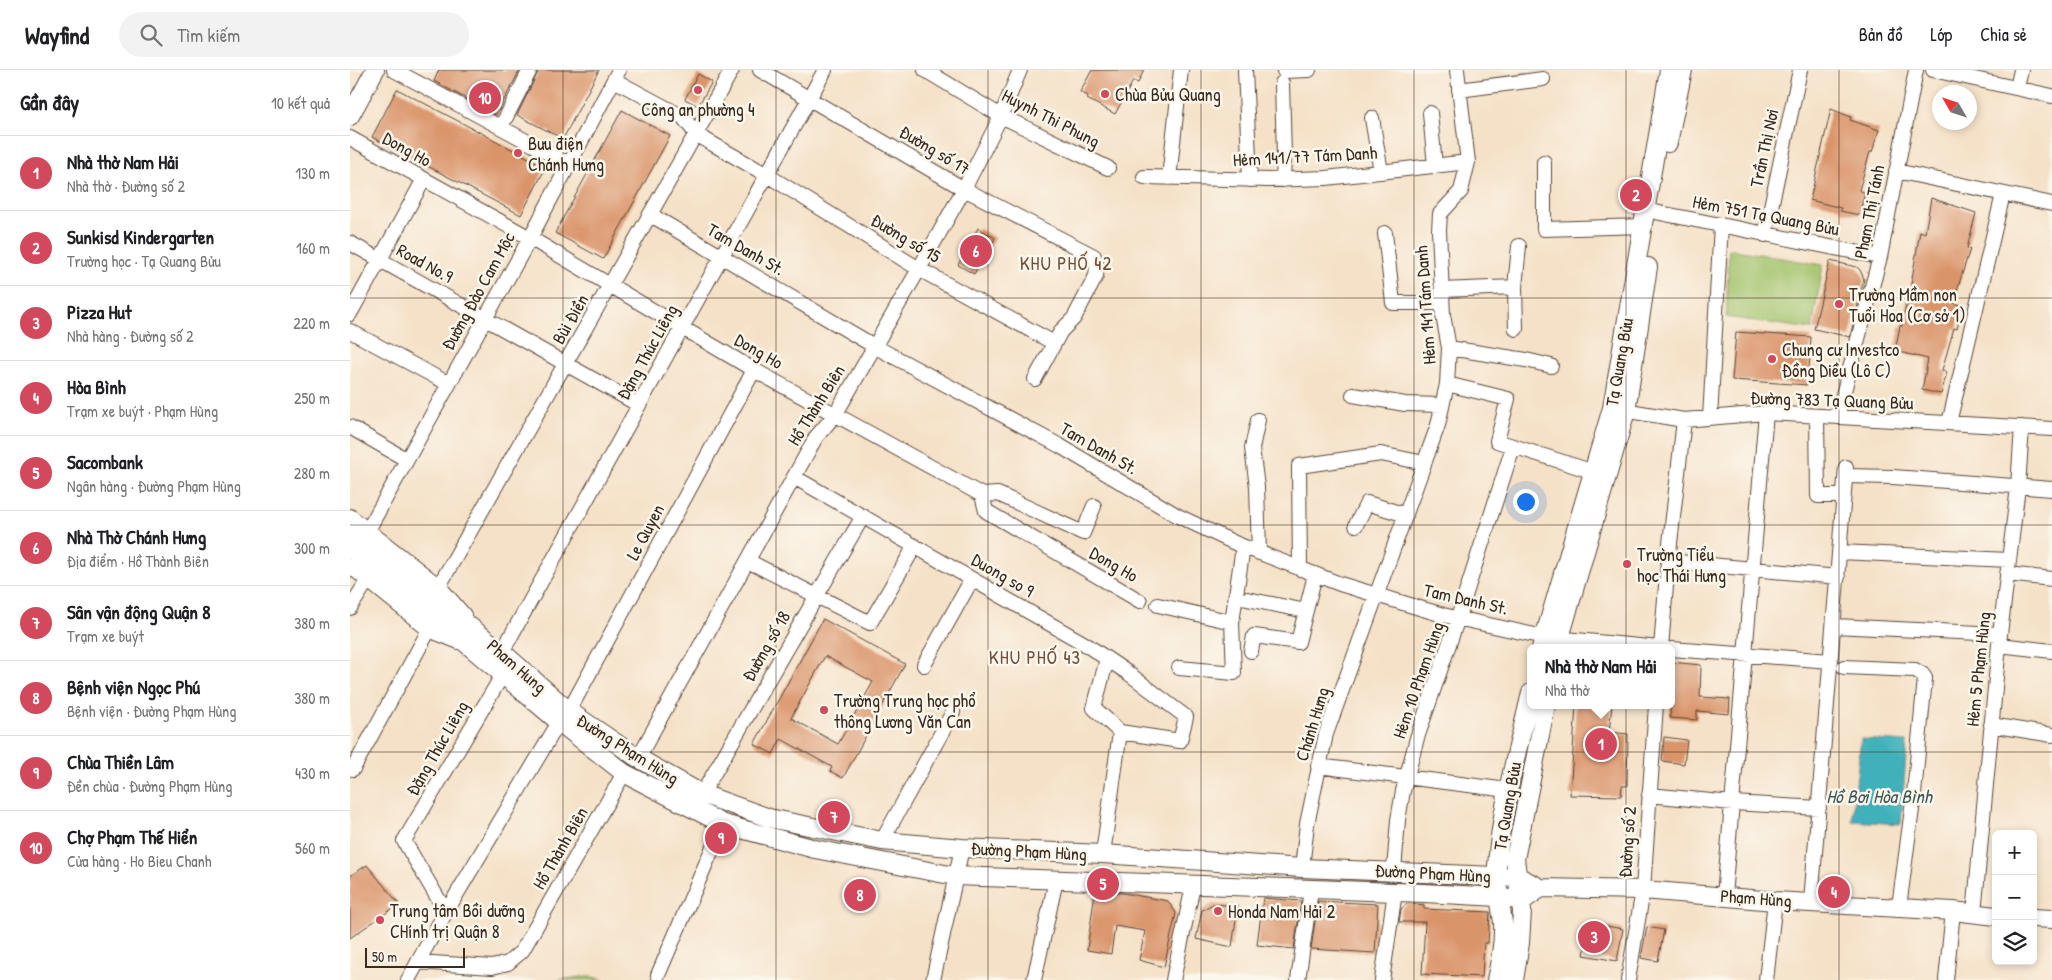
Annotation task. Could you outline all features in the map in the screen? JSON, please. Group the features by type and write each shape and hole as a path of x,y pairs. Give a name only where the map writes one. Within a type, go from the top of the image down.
{"main road":[{"path":"350,115 375,70"},
{"name":"Tạ Quang Bửu","path":"1550,643 1619,409 1669,70"},
{"name":"Tạ Quang Bửu","path":"1648,216 1683,70"},
{"name":"Tạ Quang Bửu","path":"1550,643 1594,472 1619,409"},
{"path":"350,531 460,628"},
{"path":"350,549 460,628"},
{"name":"Pham Hung","path":"460,628 477,642 503,674 564,717"},
{"name":"Pham Hung","path":"477,642 502,652 564,717"},
{"name":"Tạ Quang Bửu","path":"1496,980 1503,939 1503,924 1496,876 1508,790 1527,709"},
{"name":"Tạ Quang Bửu","path":"1514,980 1522,926 1522,901 1515,859 1545,709"},
{"name":"Đường Phạm Hùng","path":"564,717 702,794 769,818 882,841 962,848 1103,854 1302,868 1518,877"},
{"name":"Đường Phạm Hùng","path":"564,717 624,773 722,824 816,849 955,876 1499,897"},
{"name":"Phạm Hùng","path":"1518,877 1541,888 1643,890 1899,907 1992,916"},
{"path":"1499,897 1522,901 1541,888"},
{"path":"2037,918 2052,919"}],"street":[{"path":"394,70 569,164"},
{"path":"501,127 530,70"},
{"name":"Bùi Điền","path":"439,586 697,135 732,70"},
{"name":"Đường số 17","path":"760,70 810,97 964,189 1094,256 1098,266 1096,276 1074,318 1054,343"},
{"name":"Đặng Thúc Liêng","path":"502,652 825,70"},
{"name":"Huynh Thi Phung","path":"926,70 1000,116 1108,168"},
{"name":"Hồ Thành Biên","path":"638,758 816,437 834,415 964,189 1020,70"},
{"path":"1169,178 1181,70"},
{"path":"1245,70 1250,180"},
{"path":"1283,180 1283,77 1309,70"},
{"name":"Hẻm 141 Tám Danh","path":"1378,595 1438,425 1447,384 1449,348 1442,297 1440,214 1461,191 1468,162 1456,70"},
{"name":"Trần Thị Nơi","path":"1765,235 1800,70"},
{"name":"Phạm Thị Tánh","path":"1837,417 1880,257 1916,70"},
{"path":"1933,70 2052,96"},
{"path":"2017,88 2021,70"},
{"name":"Đường số 15","path":"616,75 682,117 697,135 767,175 919,269 1054,343"},
{"name":"Đường Đào Cam Mộc","path":"368,530 530,238 616,75"},
{"path":"1459,90 1543,79"},
{"path":"1430,112 1435,166"},
{"path":"1372,118 1381,172"},
{"name":"Dong Ho","path":"350,138 530,238 754,370 982,495 986,510 1140,601"},
{"name":"Hẻm 141/77 Tám Danh","path":"1144,176 1283,180 1326,178 1468,162"},
{"name":"Hẻm 751 Tạ Quang Bửu","path":"1544,162 1544,229 1648,216 1721,225 1880,257"},
{"path":"1896,171 2052,204"},
{"path":"350,314 424,179"},
{"path":"1949,423 2003,194"},
{"name":"Tam Danh St.","path":"651,215 874,346 1060,446 1178,516 1244,547 1315,575 1378,595 1550,643 1572,644"},
{"path":"1710,418 1721,225"},
{"path":"1385,233 1393,303 1515,287"},
{"name":"Road No.9","path":"350,243 639,405"},
{"path":"1516,329 1515,287 1519,246"},
{"path":"350,331 449,384"},
{"path":"1035,379 1054,343"},
{"path":"1449,348 1526,360 1551,366"},
{"name":"Le Quyen","path":"408,980 446,912 564,717 754,370"},
{"path":"1447,384 1508,399 1497,441 1594,472"},
{"path":"1353,394 1391,402 1442,405"},
{"name":"Đường 783 Tạ Quang Bửu","path":"1619,409 1684,420 1766,413 2052,429"},
{"path":"1724,896 1766,413"},
{"path":"1817,416 1818,496 1844,496"},
{"path":"1258,420 1252,448 1257,487 1259,553"},
{"path":"1660,644 1684,420"},
{"path":"350,427 407,460"},
{"name":"Hẻm 5 Phạm Hùng","path":"1974,914 1999,639 2018,487 2022,427"},
{"name":"Hẻm 10 Phạm Hùng","path":"1394,871 1398,820 1406,778 1417,738 1513,447"},
{"path":"1300,569 1299,466 1381,454 1424,463"},
{"path":"1811,902 1846,472 2018,487 2052,488"},
{"name":"Duong so 9","path":"794,477 1085,644 1186,717 1180,741 1120,732"},
{"path":"982,495 998,494 1083,533 1094,506"},
{"path":"1356,525 1367,503 1406,515"},
{"path":"350,516 439,586 477,642"},
{"name":"Đường số 18","path":"702,794 863,516"},
{"path":"748,561 870,623 915,546"},
{"path":"1179,668 1234,673 1232,622 1244,547"},
{"path":"1840,552 2008,567 2052,579"},
{"path":"1668,561 1838,577"},
{"path":"350,566 429,630 477,642"},
{"path":"1251,651 1254,636 1298,642 1315,575"},
{"path":"924,665 972,579"},
{"path":"350,608 368,580"},
{"name":"Chánh Hưng","path":"1302,868 1307,824 1326,734 1378,595"},
{"path":"1247,599 1306,611"},
{"path":"1158,605 1232,622"},
{"path":"1834,626 1999,639 2052,651"},
{"path":"353,769 429,630"},
{"path":"1675,648 1831,661"},
{"path":"1103,854 1120,732 1094,708 1107,659"},
{"path":"1844,667 1915,670 1925,678 1914,794 1899,907"},
{"name":"Đặng Thúc Liêng","path":"446,912 404,841 503,674"},
{"name":"Đường số 2","path":"1628,980 1643,890 1656,709"},
{"path":"882,841 953,712"},
{"path":"1991,725 2052,735"},
{"path":"1318,766 1508,790"},
{"name":"Hồ Thành Biên","path":"418,962 492,967 508,963 522,951 624,773"},
{"path":"1649,795 1732,803 1819,808"},
{"path":"658,975 722,824"},
{"path":"933,980 962,848"},
{"path":"1034,980 1056,880"},
{"path":"1173,980 1193,886"},
{"path":"1298,980 1311,890"},
{"path":"1382,980 1395,892"},
{"path":"1766,980 1775,900"},
{"path":"1946,980 1953,911"}],"green space":[{"path":"1729,249 1823,265 1812,329 1726,317"},
{"path":"588,976 604,980 559,980"}],"water":[{"name":"Hồ Bơi Hòa Bình","path":"1861,739 1907,742 1901,824 1852,821"}],"building":[{"path":"439,70 520,70 496,115 434,81"},
{"path":"539,70 599,70 563,139 517,115"},
{"name":"Chùa Bửu Quang","path":"1092,70 1144,70 1138,83 1133,81 1115,114 1087,99 1088,96 1080,92"},
{"name":"Công an phường 4","path":"698,74 712,82 698,106 685,99"},
{"path":"397,89 546,167 521,215 372,137"},
{"path":"1831,109 1851,117 1850,120 1879,130 1872,152 1870,152 1859,190 1865,193 1859,215 1840,211 1841,208 1810,200"},
{"path":"622,110 670,136 603,259 555,233"},
{"path":"1931,198 1976,213 1967,248 1970,249 1953,303 1963,306 1957,329 1954,328 1942,370 1947,372 1941,394 1922,390 1928,359 1895,351 1909,296 1920,231 1925,233"},
{"path":"978,228 995,238 974,274 958,265"},
{"name":"Trường Mầm non Tuổi Hoa (Cơ sở 1)","path":"1830,261 1857,267 1864,279 1850,337 1814,329"},
{"name":"Chung cư Investco Đồng Diều (Lô C)","path":"1736,332 1811,337 1808,385 1732,380"},
{"path":"823,619 905,664 843,778 830,771 832,767 781,739 773,754 754,744","holes":["825,656 873,682 838,744 791,718"]},
{"path":"1675,662 1701,665 1700,697 1730,699 1729,714 1697,711 1697,720 1670,718 1670,709 1675,709"},
{"path":"1576,709 1612,709 1609,732 1628,734 1627,786 1622,786 1621,796 1570,795"},
{"path":"1664,737 1687,740 1684,764 1662,761"},
{"path":"367,865 399,904 350,938 350,876"},
{"path":"1095,892 1123,893 1168,901 1176,913 1164,967 1139,960 1145,931 1115,926 1111,954 1087,950"},
{"path":"1263,898 1301,901 1294,949 1257,945"},
{"path":"1318,901 1378,904 1375,953 1311,949"},
{"path":"1408,903 1424,905 1424,909 1490,912 1488,943 1484,943 1482,977 1422,974 1425,922 1399,922 1401,909"},
{"path":"1213,904 1238,906 1232,947 1196,939 1202,910"},
{"path":"1590,923 1623,929 1617,961 1584,955"},
{"path":"1647,927 1664,930 1658,961 1641,958"}],"place":[{"name":"Công an phường 4","path":"698,90"},
{"name":"Chùa Bửu Quang","path":"1105,94"},
{"name":"Chợ Phạm Thế Hiển","path":"485,98"},
{"name":"Bưu điện Chánh Hưng","path":"518,153"},
{"name":"Sunkisd Kindergarten","path":"1636,195"},
{"name":"Nhà Thờ Chánh Hưng","path":"976,251"},
{"name":"Trường Mầm non Tuổi Hoa (Cơ sở 1)","path":"1839,304"},
{"name":"Chung cư Investco Đồng Diều (Lô C)","path":"1772,359"},
{"name":"Trường Tiểu học Thái Hưng","path":"1627,564"},
{"name":"Trường Trung học phổ thông Lương Văn Can","path":"824,710"},
{"name":"Nhà thờ Nam Hải","path":"1601,744"},
{"name":"Sân vận động Quận 8","path":"834,817"},
{"name":"Chùa Thiền Lâm","path":"721,838"},
{"name":"Sacombank","path":"1103,884"},
{"name":"Hòa Bình","path":"1834,892"},
{"name":"Bệnh viện Ngọc Phú","path":"860,895"},
{"name":"Honda Nam Hải 2","path":"1218,911"},
{"name":"Trung tâm Bồi dưỡng CHính trị Quận 8","path":"380,920"},
{"name":"Pizza Hut","path":"1594,937"}],"district":[{"name":"KHU PHỐ 42","path":"1066,263"},
{"name":"KHU PHỐ 43","path":"1035,657"}]}
